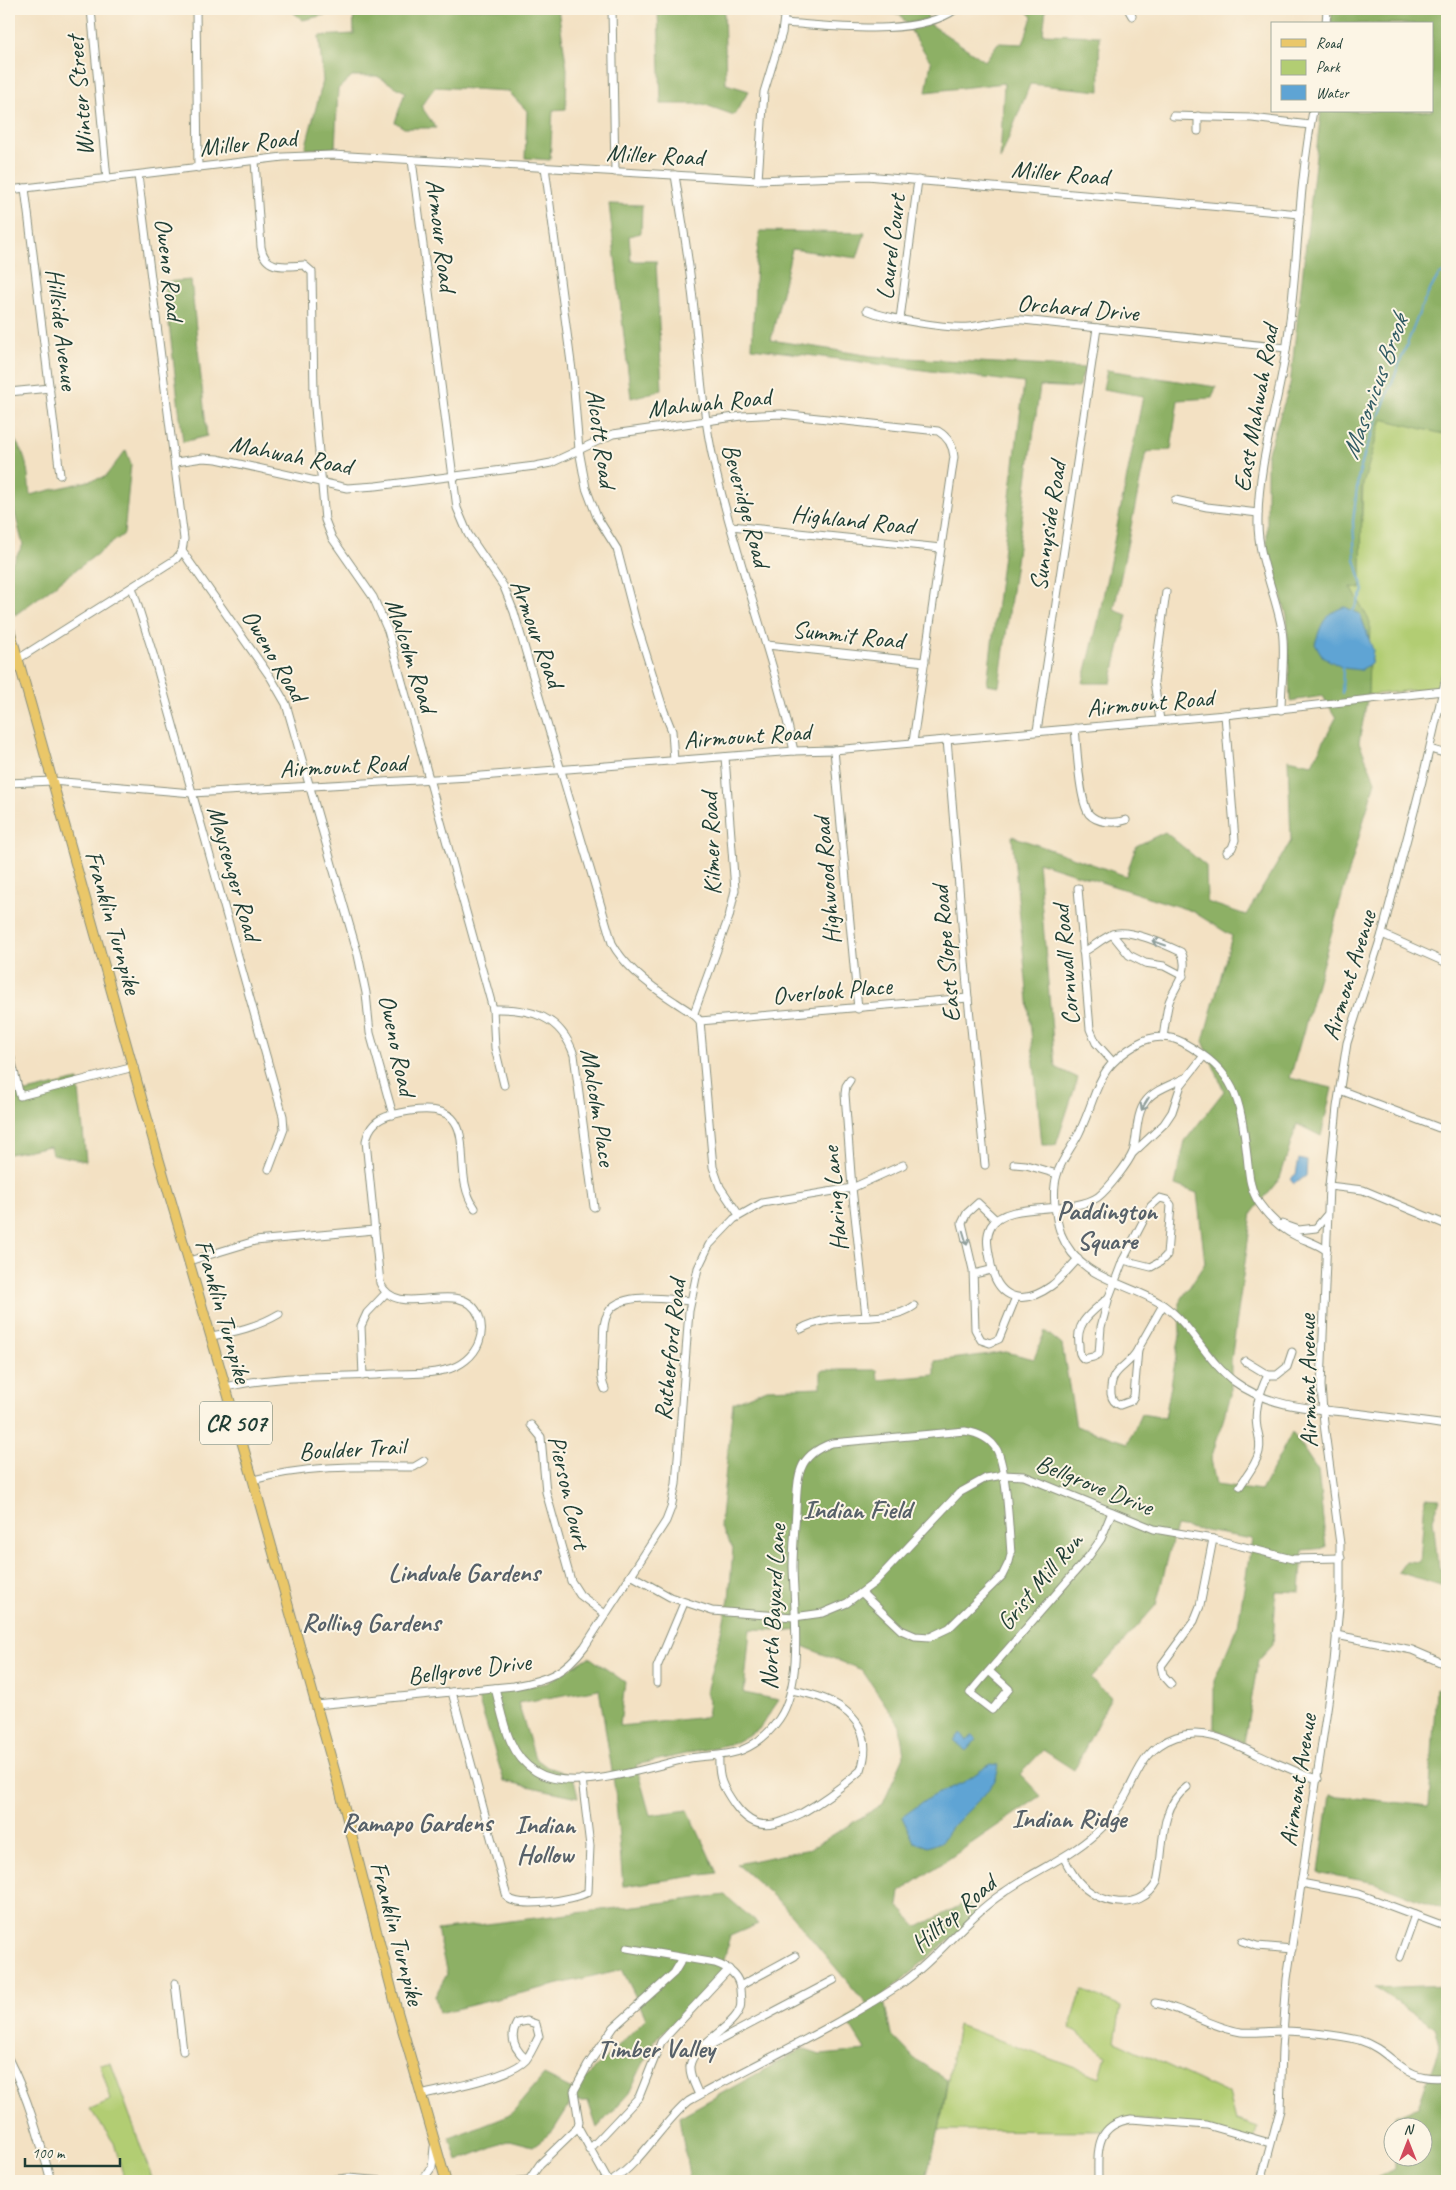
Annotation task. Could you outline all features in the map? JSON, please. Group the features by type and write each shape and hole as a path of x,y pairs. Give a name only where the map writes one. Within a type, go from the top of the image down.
{"main road":[{"name":"Franklin Turnpike","path":"9,627 253,1480 446,2181"}],"street":[{"name":"Winter Street","path":"90,9 107,179"},
{"path":"196,9 198,168"},
{"path":"612,9 615,172"},
{"path":"758,180 764,92 778,48 785,9"},
{"path":"784,23 835,26 916,25 937,20 956,9"},
{"path":"1128,9 1132,16"},
{"path":"1326,22 1327,9"},
{"name":"East Mahwah Road","path":"1281,710 1282,633 1258,537 1258,513 1261,476 1286,348 1292,306 1300,214 1313,112"},
{"path":"1173,116 1252,118 1310,126"},
{"path":"1198,116 1198,131"},
{"name":"Miller Road","path":"9,190 283,157 332,155 758,180 848,176 918,180 1300,214"},
{"name":"Armour Road","path":"412,160 452,476 460,519 468,534 504,586 514,612 608,933 616,952 628,966 675,1002 694,1013 700,1021"},
{"name":"Malcolm Road","path":"255,161 262,253 265,259 275,266 308,266 312,272 313,382 321,483 328,530 363,579 382,615 493,1009 495,1048 504,1085"},
{"name":"Alcott Road","path":"545,167 573,378 579,450 591,503 617,549 636,622 664,711 670,723 674,761"},
{"name":"Oweno Road","path":"138,175 176,462 184,539 182,551 280,692 286,704 363,972 370,1033 392,1115 375,1123 366,1140 378,1278 386,1293"},
{"name":"Beveridge Road","path":"675,175 692,289 706,420 714,461 731,526 767,645 794,751"},
{"name":"Laurel Court","path":"900,319 918,180"},
{"name":"Hillside Avenue","path":"25,188 60,475"},
{"name":"Orchard Drive","path":"867,310 900,319 955,327 982,325 1012,319 1286,348"},
{"name":"Sunnyside Road","path":"1037,731 1097,328"},
{"path":"9,392 50,388"},
{"name":"Mahwah Road","path":"176,462 203,458 217,459 321,483 360,488 550,463 613,434 742,416 781,414 938,431 944,434 951,445 954,457 913,742"},
{"path":"1175,500 1207,507 1258,513"},
{"name":"Highland Road","path":"731,526 941,548"},
{"path":"18,659 176,559 182,551"},
{"name":"Maysenger Road","path":"132,587 142,615 283,1116 284,1129 269,1169"},
{"path":"1160,720 1154,682 1166,592"},
{"name":"Summit Road","path":"767,645 925,662"},
{"name":"Airmont Avenue","path":"1261,2181 1280,2110 1283,2031 1292,1950 1318,1779 1340,1596 1341,1558 1322,1410 1329,1186 1340,1090 1347,1043 1382,934 1430,749 1447,673"},
{"name":"Airmount Road","path":"9,783 52,780 192,793 429,780 726,756 834,750 1160,720 1225,716 1443,691"},
{"path":"1225,716 1235,840 1232,848 1227,852"},
{"path":"1075,728 1084,804 1090,816 1107,822 1119,823 1126,820"},
{"name":"East Slope Road","path":"947,739 968,998 985,1165"},
{"path":"1430,749 1447,754"},
{"name":"Highwood Road","path":"834,750 858,1009"},
{"name":"Kilmer Road","path":"694,1013 729,917 735,890 726,756"},
{"name":"Cornwall Road","path":"1078,888 1090,1029 1096,1043 1112,1061"},
{"path":"1083,952 1096,946 1112,934 1125,932 1181,952 1184,958 1183,976 1169,1003 1163,1037"},
{"path":"1112,934 1128,955 1145,963 1164,966 1183,976"},
{"path":"1382,934 1447,963"},
{"name":"Overlook Place","path":"700,1021 858,1009 968,998"},
{"name":"Malcolm Place","path":"493,1009 519,1009 545,1018 561,1030 571,1046 574,1055 594,1206"},
{"path":"700,1021 713,1166 720,1187 739,1215"},
{"path":"1327,1251 1311,1241 1288,1232 1264,1210 1252,1191 1239,1101 1224,1075 1204,1057 1181,1042 1163,1037 1142,1041 1112,1061 1094,1090 1082,1128 1057,1174 1056,1207 1062,1235 1078,1259 1090,1271 1163,1305 1182,1320 1224,1372 1259,1396 1288,1404 1322,1410 1447,1425"},
{"path":"9,1050 20,1096 134,1067"},
{"path":"1078,1259 1045,1290 1027,1296 1016,1297 1000,1289 994,1279 987,1242 988,1232 996,1220 1020,1211 1079,1205 1107,1190 1132,1153 1164,1124 1172,1112 1176,1097 1185,1078 1204,1057"},
{"path":"1132,1153 1141,1109 1145,1102 1157,1092 1185,1078"},
{"name":"Haring Lane","path":"850,1080 846,1086 845,1094 852,1188 866,1316"},
{"path":"1340,1090 1447,1131"},
{"path":"392,1115 432,1110 452,1119 461,1137 466,1188 475,1208"},
{"path":"1014,1164 1026,1164 1057,1174"},
{"name":"Rutherford Road","path":"631,1575 666,1521 675,1495 694,1280 703,1256 715,1236 739,1215 773,1200 852,1188 903,1165"},
{"path":"1329,1186 1368,1192 1447,1225"},
{"path":"1109,1297 1077,1331 1080,1354 1084,1359 1093,1358 1099,1354 1100,1327 1123,1260 1154,1202 1160,1198 1167,1200 1171,1205 1168,1249 1164,1259 1151,1267 1123,1260"},
{"path":"996,1220 978,1203 964,1218 962,1228 972,1261 975,1328 981,1340 990,1343 999,1339 1016,1297"},
{"path":"1277,1223 1299,1230 1316,1228 1322,1224 1328,1213"},
{"path":"189,1261 256,1242 374,1230"},
{"path":"974,1274 991,1270"},
{"path":"226,1387 268,1379 363,1376 446,1370 471,1356 479,1342 480,1320 474,1308 463,1300 450,1298 397,1299 386,1293 367,1313 361,1326 363,1376"},
{"path":"605,1388 601,1378 604,1325 612,1306 630,1298 691,1301"},
{"path":"1138,1349 1134,1396 1130,1401 1120,1406 1116,1404 1111,1396 1112,1377 1121,1367 1134,1358 1138,1349 1163,1305"},
{"path":"801,1329 810,1324 828,1319 902,1313 914,1306"},
{"path":"211,1336 239,1331 279,1314"},
{"path":"1245,1361 1268,1375 1277,1375 1287,1367 1292,1352"},
{"path":"1240,1486 1256,1461 1260,1450 1256,1416 1259,1396 1268,1375"},
{"name":"Pierson Court","path":"531,1425 541,1438 546,1492 571,1581 580,1595 605,1614"},
{"name":"North Bayard Lane","path":"496,1688 509,1740 527,1765 544,1776 554,1779 582,1779 629,1774 690,1758 719,1756 743,1749 763,1737 779,1720 791,1690 795,1637 793,1564 799,1477 804,1462 816,1450 832,1444 973,1432 993,1444 1001,1461 1010,1546 1009,1562 1002,1576 949,1628 930,1637 908,1634 862,1593"},
{"name":"Boulder Trail","path":"253,1480 288,1471 341,1467 406,1468 414,1467 424,1461"},
{"name":"Bellgrove Drive","path":"316,1705 496,1688 538,1682 558,1673 579,1654 631,1575 684,1603 712,1611 794,1617 809,1616 834,1609 862,1593 874,1583 960,1493 975,1482 1003,1475 1031,1478 1154,1529 1213,1539 1292,1559 1341,1558"},
{"name":"Grist Mill Run","path":"989,1671 1009,1689 992,1710 970,1693 989,1671 1089,1556 1101,1539 1112,1512"},
{"path":"1171,1684 1163,1675 1161,1666 1194,1621 1200,1606 1213,1539"},
{"path":"657,1683 657,1667 684,1603"},
{"path":"1336,1635 1412,1650 1447,1665"},
{"path":"719,1756 720,1779 726,1791 741,1813 753,1822 762,1825 776,1825 791,1819 826,1798 861,1770 865,1745 856,1721 842,1708 830,1701 791,1690"},
{"path":"452,1692 484,1816 507,1897 510,1900 524,1904 578,1896 588,1892 590,1846 582,1779"},
{"name":"Hilltop Road","path":"610,2181 628,2167 679,2109 699,2095 819,2032 900,1985 933,1958 1002,1893 1064,1858 1087,1841 1108,1821 1126,1795 1139,1766 1158,1747 1176,1737 1197,1734 1217,1737 1304,1775 1318,1779"},
{"path":"1064,1858 1078,1882 1092,1893 1121,1903 1142,1899 1153,1889 1157,1882 1163,1832 1171,1804 1186,1787"},
{"path":"1301,1883 1359,1894 1447,1927"},
{"path":"1400,1956 1415,1915"},
{"path":"1242,1941 1257,1946 1292,1950"},
{"path":"627,1948 715,1963 729,1969 736,1976 740,1986 740,2007 735,2016 700,2050 690,2066 692,2080 699,2095"},
{"path":"740,1986 795,1956"},
{"path":"610,2181 589,2150 578,2127 579,2122 574,2091 582,2074 614,2027 674,1973 683,1958"},
{"path":"589,2150 639,2096 661,2042 729,1969"},
{"path":"700,2050 834,1980"},
{"path":"175,1983 183,2051"},
{"path":"1155,2003 1175,2008 1212,2025 1225,2028 1258,2033 1283,2031 1360,2040 1379,2049 1409,2072 1429,2078 1447,2077"},
{"path":"735,2016 744,2027"},
{"path":"421,2095 502,2075 511,2071 526,2059 539,2036 536,2024 527,2021 517,2023 512,2031 513,2044 526,2059"},
{"path":"9,2060 41,2146 50,2181"},
{"path":"1098,2181 1098,2153 1101,2139 1110,2127 1122,2120 1131,2119 1207,2125 1270,2143"},
{"path":"518,2181 529,2180 540,2164 578,2127"},
{"path":"422,2181 432,2167 435,2145"},
{"path":"317,2181 348,2178 384,2181"}],"green space":[{"path":"289,9 349,9 303,20"},
{"path":"353,9 558,9 567,69 566,109 553,110 550,160 525,158 527,111 508,91 435,87 421,106 436,128 404,128 395,122 405,92 377,76 352,76 338,89 335,148 305,149 323,81 319,36 354,34"},
{"path":"658,9 724,9 726,84 749,91 734,115 703,104 661,104"},
{"path":"803,9 925,9 930,24 985,61 998,43 1023,44 1032,17 1024,9 1046,9 1043,34 1099,36 1100,91 1030,84 1000,160 1004,83 926,92 931,62 900,14 804,11"},
{"path":"1332,9 1447,9 1447,435 1382,419 1362,488 1361,589 1351,587 1370,622 1368,695 1359,742 1375,781 1290,1078 1332,1088 1321,1136 1297,1124 1280,1178 1252,1213 1231,1361 1231,1395 1211,1459 1216,1485 1261,1491 1292,1432 1318,1471 1326,1548 1303,1550 1300,1592 1276,1591 1273,1645 1258,1661 1244,1743 1214,1729 1214,1681 1238,1625 1252,1539 1176,1526 1156,1605 1091,1679 1111,1697 1074,1770 1043,1750 1020,1774 1041,1796 900,1892 898,1906 918,1927 967,1902 978,1915 883,1996 891,2034 915,2059 947,2080 939,2130 925,2181 690,2181 679,2117 802,2049 820,2055 866,2051 846,2019 867,2005 783,1905 737,1864 810,1849 883,1804 904,1756 900,1726 862,1670 800,1645 800,1631 750,1629 744,1693 779,1700 759,1729 734,1743 636,1765 650,1815 688,1810 717,1873 623,1886 615,1790 599,1689 518,1703 535,1758 547,1767 573,1776 578,1797 504,1781 477,1695 547,1683 589,1657 625,1682 620,1726 707,1717 709,1701 706,1692 729,1599 733,1548 720,1526 733,1403 767,1389 821,1387 821,1370 877,1370 878,1380 935,1375 935,1361 1006,1352 1034,1359 1045,1331 1062,1345 1076,1426 1128,1443 1141,1414 1165,1418 1180,1335 1179,1303 1205,1263 1197,1193 1175,1185 1185,1141 1224,1091 1203,1041 1232,936 1192,911 1038,862 1055,1067 1078,1078 1056,1145 1042,1145 1012,836 1126,876 1136,846 1165,832 1206,866 1207,902 1246,915 1291,841 1288,759 1312,764 1336,718 1323,696 1290,701 1287,616 1267,547 1267,455 1290,385 1321,112 1434,112 1434,22 1331,22"},
{"path":"609,204 642,205 641,233 629,236 631,261 656,261 662,390 631,398"},
{"path":"760,231 865,233 857,258 792,249 771,340 872,356 1085,368 1078,388 1040,386 999,686 987,684 1024,383 752,348 756,262"},
{"path":"191,280 207,436 183,442 164,282"},
{"path":"1107,370 1216,387 1212,398 1178,400 1171,450 1146,452 1114,610 1127,615 1111,683 1083,683 1098,622 1143,396 1103,389"},
{"path":"1382,418 1447,434 1447,660 1443,687 1368,695 1351,587 1361,539 1363,484 1361,479"},
{"path":"9,432 20,448 26,462 30,495 105,477 126,450 131,464 124,534 15,615 9,589 9,568 23,545 12,502 9,501"},
{"path":"78,1080 86,1161 52,1154 50,1146 9,1154 9,1089 27,1092"},
{"path":"1425,1498 1440,1499 1433,1519 1438,1568 1447,1572 1447,1587 1398,1572 1406,1561 1420,1562"},
{"path":"1436,1688 1447,1691 1447,1911 1376,1883 1321,1873 1319,1871 1330,1795 1429,1806"},
{"path":"725,1895 758,1924 730,1936 719,1979 654,2041 629,2093 597,2128 588,2101 572,2101 553,2131 533,2146 510,2140 457,2161 450,2138 511,2114 544,2075 574,2090 646,2018 622,1969 439,2013 435,1996 447,1974 437,1930"},
{"path":"1447,1985 1447,2181 1371,2181 1394,2170 1394,2168 1434,2168 1434,2118 1396,2118 1396,2116 1418,2107 1440,2046 1435,2027 1375,1988"},
{"path":"1082,1990 1121,2007 1115,2041 1229,2094 1236,2120 1257,2127 1254,2141 1136,2118 1102,2131 939,2130 958,2025 1100,2077 1106,2055 1070,2028"},
{"path":"111,2063 153,2181 125,2181 114,2143 90,2109 111,2100 100,2064"}],"water":[{"path":"1345,607 1360,614 1373,650 1371,664 1360,670 1343,668 1323,657 1315,644 1319,631 1328,616"},
{"path":"1299,1159 1307,1161 1306,1176 1294,1184 1290,1179 1296,1174"},
{"path":"961,1733 967,1741 973,1735 977,1739 966,1751 954,1740"},
{"path":"990,1764 999,1765 996,1779 984,1795 950,1829 941,1842 928,1847 914,1842 902,1817 930,1797 964,1782"}],"waterway":[{"name":"Masonicus Brook","path":"1353,611 1364,591 1355,559 1353,522 1358,478 1365,452 1423,303 1438,276 1447,271"},
{"name":"Masonicus Brook","path":"1342,693 1343,668"}],"district":[{"name":"Paddington Square","path":"1107,1225"},
{"name":"Indian Field","path":"857,1509"},
{"name":"Lindvale Gardens","path":"464,1572"},
{"name":"Rolling Gardens","path":"371,1622"},
{"name":"Indian Ridge","path":"1069,1818"},
{"name":"Ramapo Gardens","path":"417,1822"},
{"name":"Indian Hollow","path":"545,1839"},
{"name":"Timber Valley","path":"656,2048"}]}
